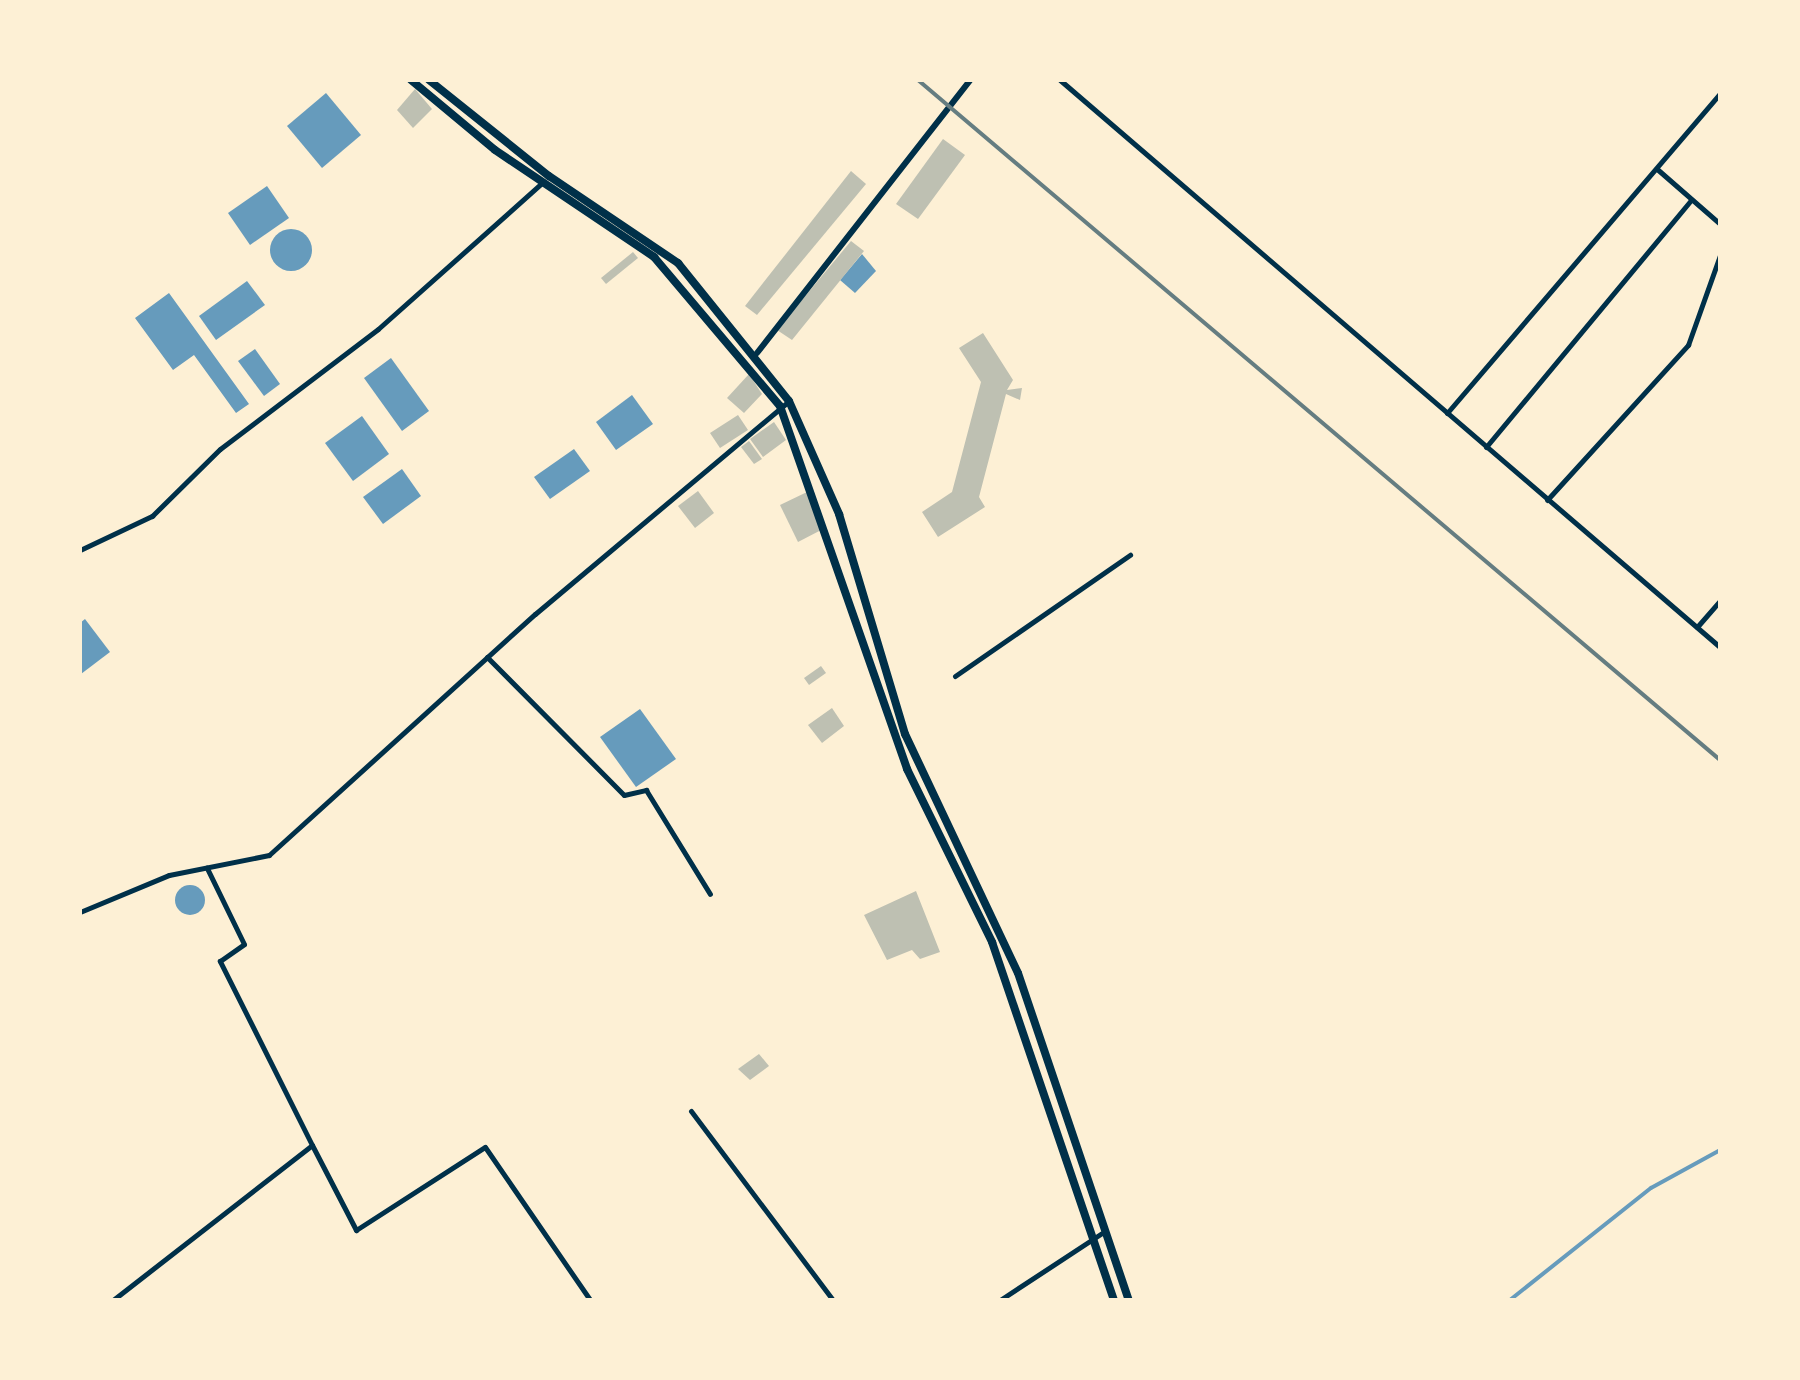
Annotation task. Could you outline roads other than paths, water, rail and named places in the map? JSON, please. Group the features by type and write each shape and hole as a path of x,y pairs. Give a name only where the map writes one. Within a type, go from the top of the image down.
{"highway":[{"path":"411,80 654,257 780,406 907,769 992,942 1114,1300"},
{"path":"429,80 546,179 649,236 757,353 789,401 839,514 905,734 1018,973 1102,1233 1129,1300"}],"street":[{"path":"757,353 970,80"},
{"path":"1060,80 1720,647"},
{"path":"1447,413 1720,93"},
{"path":"1657,169 1720,224"},
{"path":"80,550 152,516 220,449 378,329 546,179"},
{"path":"1486,447 1691,200"},
{"path":"1547,500 1688,345 1720,255"},
{"path":"80,912 169,875 269,855 487,657 789,401"},
{"path":"955,676 1130,555"},
{"path":"1697,627 1720,601"},
{"path":"487,657 624,795 646,790 710,894"},
{"path":"207,868 244,944 220,961 356,1230 485,1147 590,1300"},
{"path":"691,1111 833,1300"},
{"path":"113,1300 312,1145"},
{"path":"1000,1300 1102,1233"}],"water":[{"path":"326,93 361,135 322,168 287,126"},
{"path":"267,186 289,218 250,245 228,213"},
{"path":"291,229 306,235 312,250 306,265 291,271 276,265 270,250 276,235"},
{"path":"862,254 876,271 855,293 840,280"},
{"path":"247,281 265,305 216,340 199,316"},
{"path":"169,293 249,404 236,413 194,355 173,370 135,318"},
{"path":"255,349 280,384 264,396 238,361"},
{"path":"391,358 429,411 402,431 364,378"},
{"path":"632,395 653,424 616,450 596,422"},
{"path":"362,416 389,454 353,481 325,443"},
{"path":"574,449 590,471 550,499 534,477"},
{"path":"402,469 421,496 383,524 363,497"},
{"path":"85,619 110,652 81,674 80,623"},
{"path":"640,709 676,759 636,787 600,737"},
{"path":"190,885 196,886 204,894 204,906 196,914 190,915 184,914 176,906 175,900 176,894 184,886"}],"waterway":[{"path":"1510,1300 1651,1188 1720,1150"}],"railway":[{"path":"918,80 1720,760"}]}
